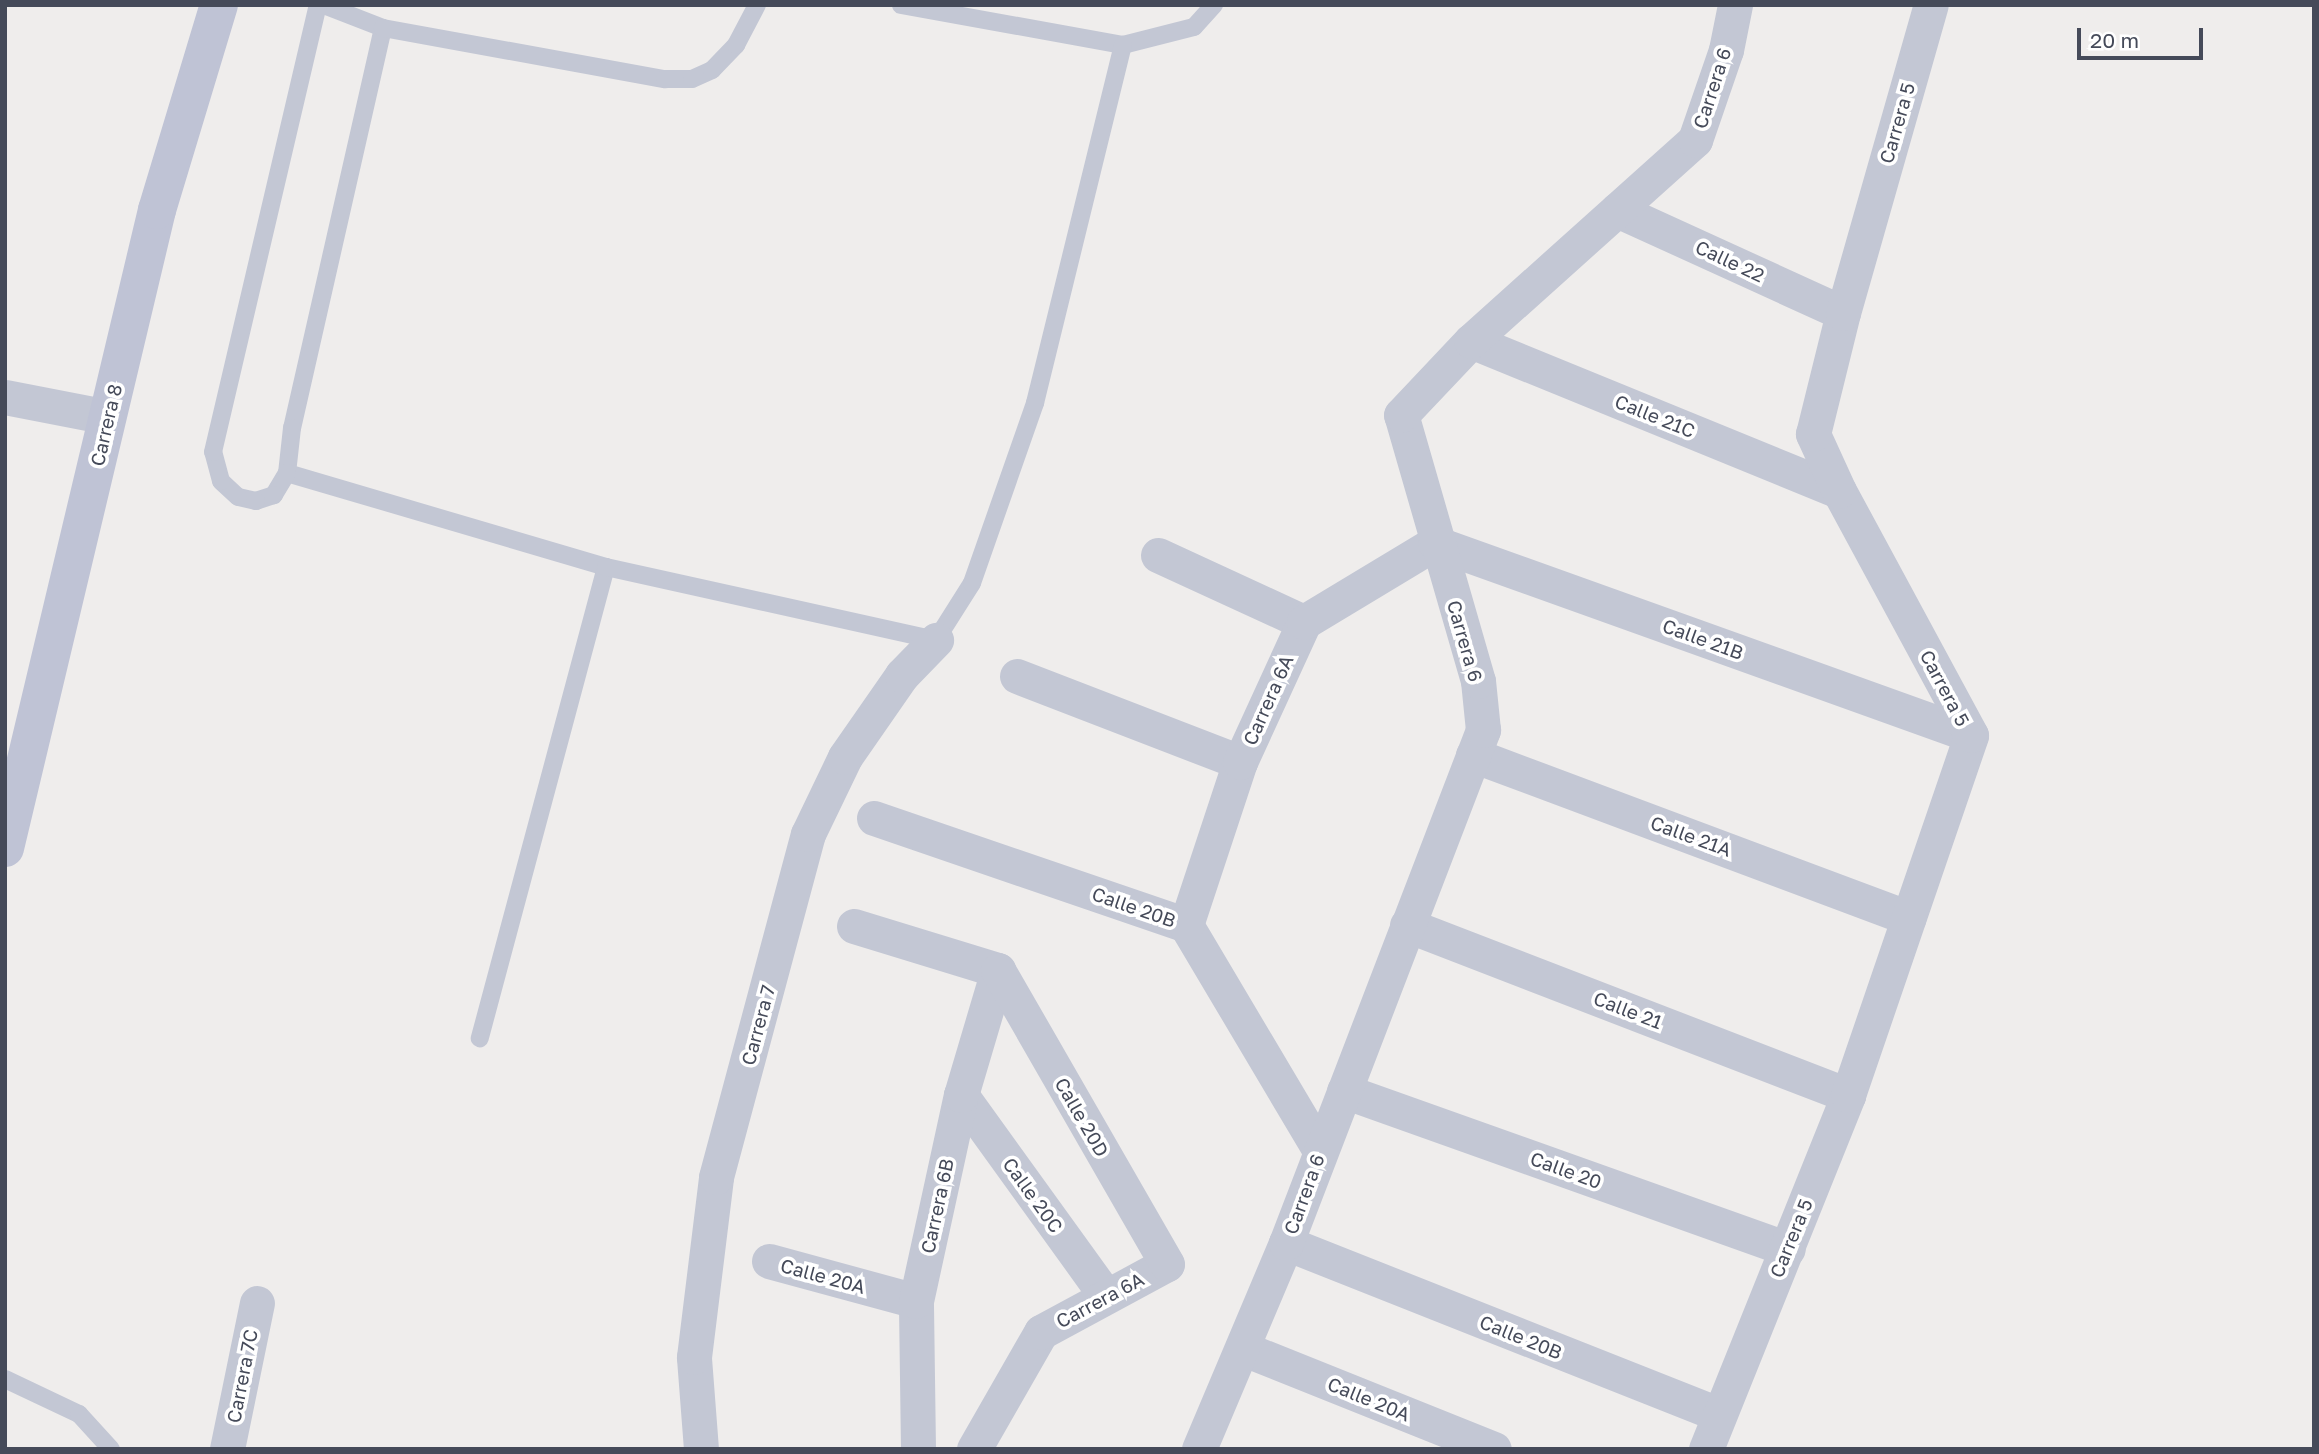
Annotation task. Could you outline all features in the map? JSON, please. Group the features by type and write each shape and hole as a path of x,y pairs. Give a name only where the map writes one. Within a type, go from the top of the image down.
{"main road":[{"name":"Carrera 8","path":"5,846 157,209 219,5"}],"street":[{"name":"Carrera 6","path":"1199,1449 1244,1349 1286,1244 1483,730 1478,681 1435,543 1401,415 1471,341 1695,139 1726,50 1735,5"},
{"name":"Carrera 5","path":"1706,1449 1717,1414 1788,1249 1848,1095 1971,735 1839,491 1813,434 1843,313 1931,5"},
{"name":"Calle 22","path":"1617,210 1843,313"},
{"name":"Calle 21C","path":"1471,341 1839,491"},
{"path":"5,397 108,417"},
{"path":"1158,555 1304,621 1435,543"},
{"name":"Calle 21B","path":"1435,543 1971,735"},
{"name":"Carrera 6A","path":"1185,925 1240,762 1304,621"},
{"name":"Carrera 7","path":"701,1449 694,1357 716,1177 808,834 845,757 902,675 936,640"},
{"path":"1017,677 1240,762"},
{"name":"Calle 21A","path":"1473,755 1908,918"},
{"name":"Calle 20B","path":"874,817 1185,925 1320,1151"},
{"name":"Calle 21","path":"1407,925 1848,1095"},
{"path":"854,926 998,970"},
{"name":"Carrera 6B","path":"918,1449 916,1301 961,1095 998,970"},
{"name":"Calle 20D","path":"998,970 1167,1264"},
{"name":"Calle 20","path":"1343,1091 1788,1249"},
{"name":"Calle 20C","path":"961,1095 1106,1296"},
{"name":"Calle 20B","path":"1286,1244 1717,1414"},
{"name":"Calle 20A","path":"769,1261 916,1301"},
{"name":"Carrera 6A","path":"974,1449 1041,1332 1167,1264"},
{"name":"Carrera 7C","path":"227,1449 257,1303"},
{"name":"Calle 20A","path":"1244,1349 1494,1449"}],"lane":[{"path":"318,5 213,452 220,481 238,497 256,501 274,495 287,473 292,428 383,28"},
{"path":"324,5 383,28 665,79 692,79 712,70 736,45 757,5"},
{"path":"901,5 1123,45 1194,27 1214,5"},
{"path":"287,473 606,567 936,640 972,583 1035,403 1123,45"},
{"path":"480,1038 606,567"},
{"path":"5,1379 79,1414 111,1449"}]}
